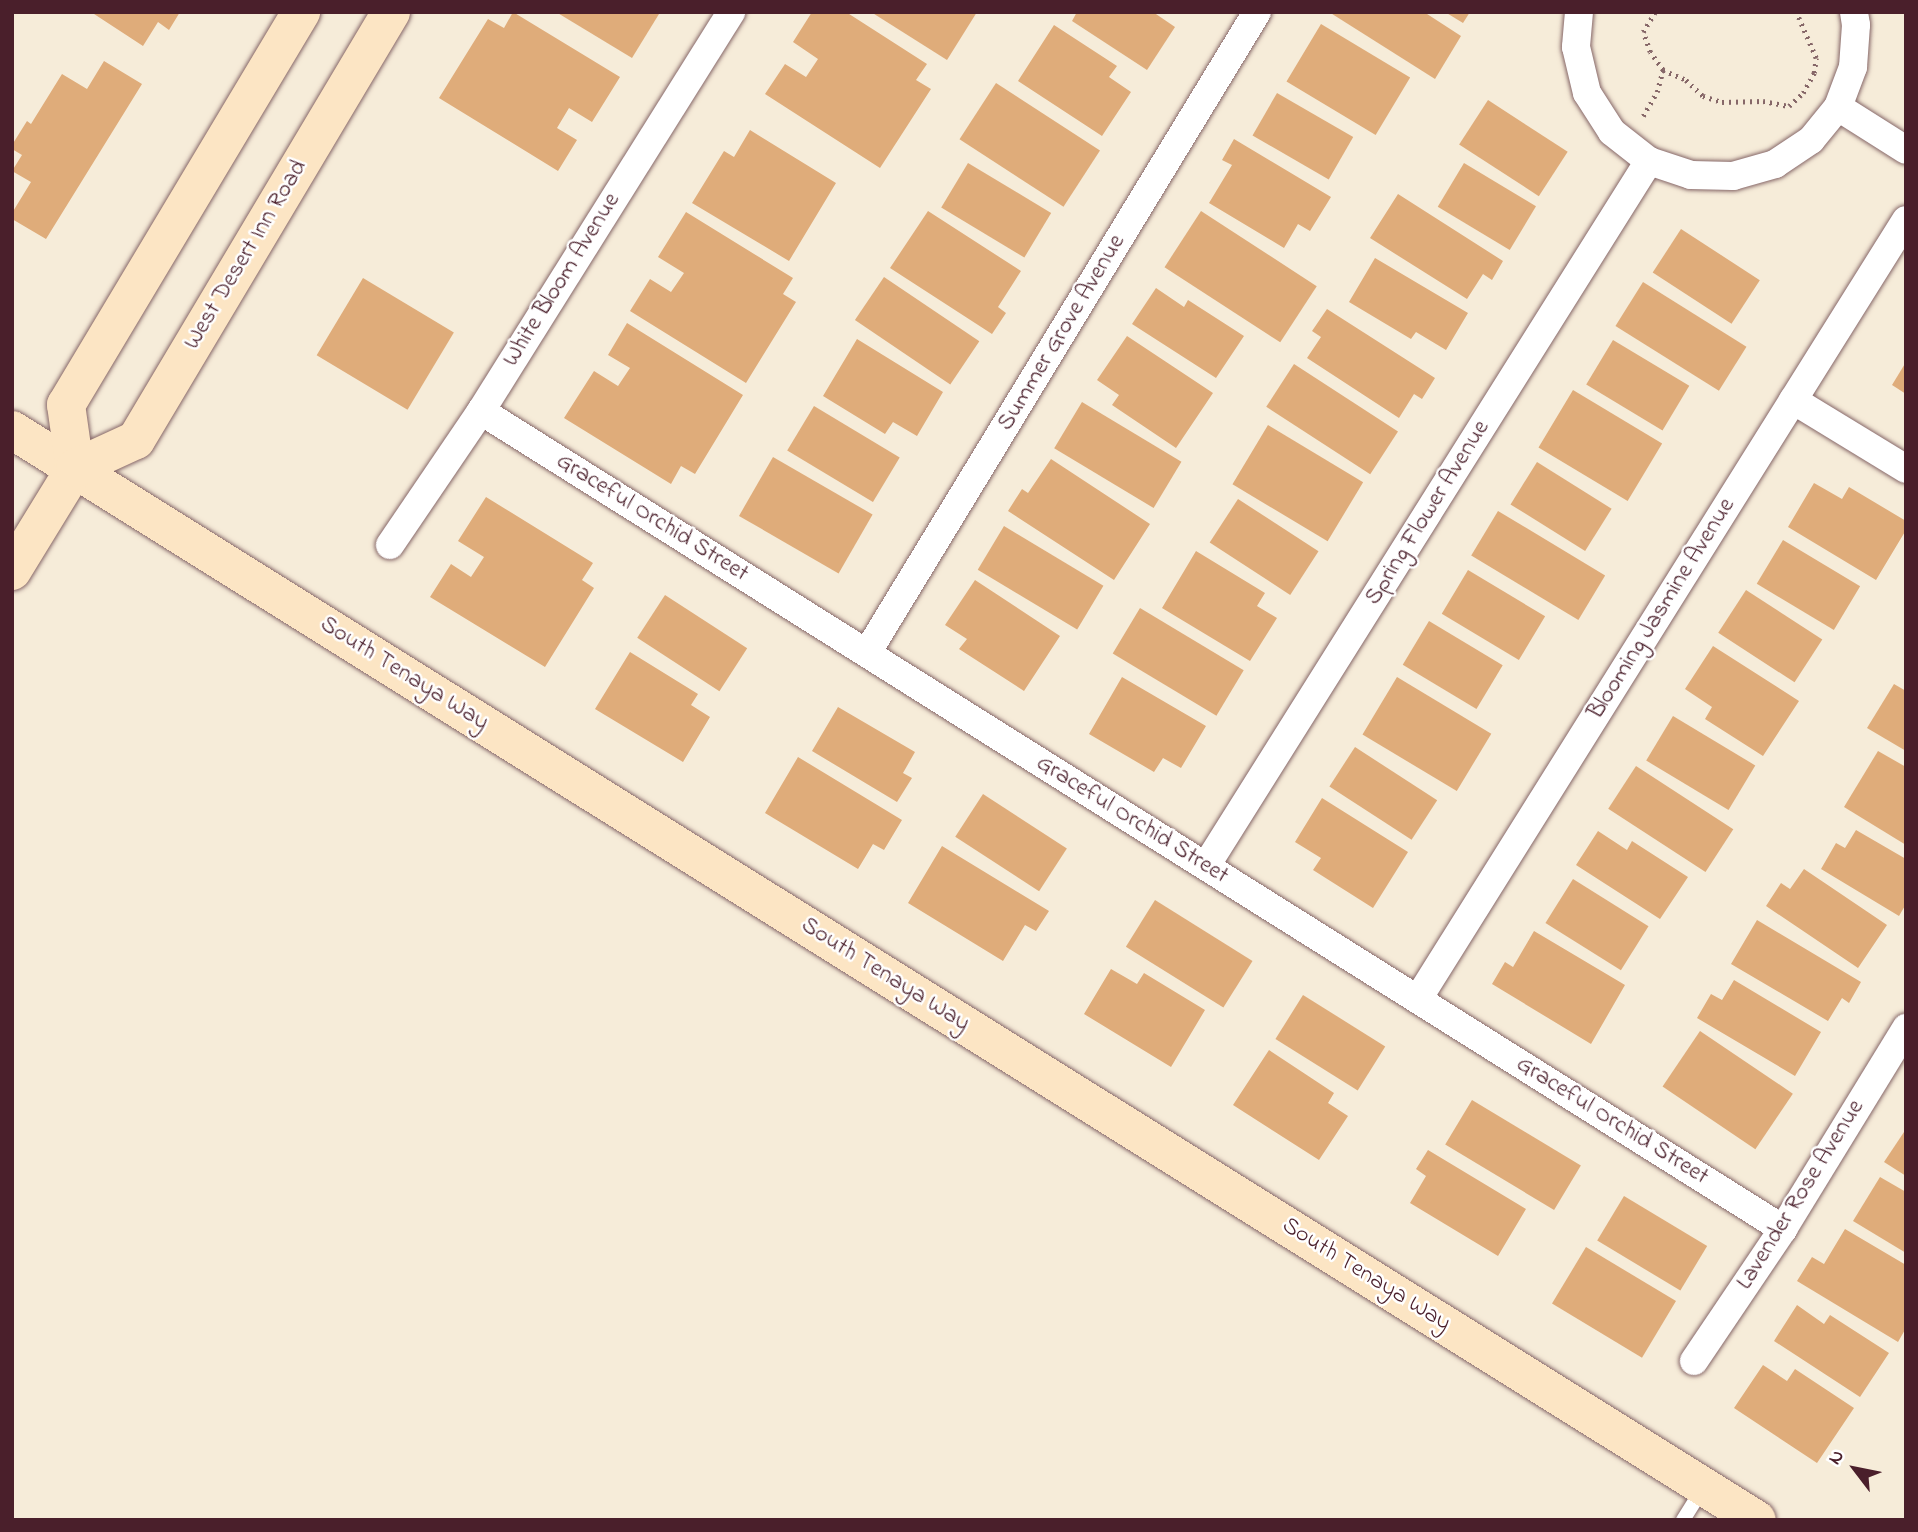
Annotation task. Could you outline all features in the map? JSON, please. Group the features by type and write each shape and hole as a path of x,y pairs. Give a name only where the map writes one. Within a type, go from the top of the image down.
{"street":[{"path":"12,571 75,468 66,405 301,12"},
{"name":"West Desert Inn Road","path":"75,468 136,440 391,12"},
{"name":"White Bloom Avenue","path":"390,545 481,411 731,12"},
{"name":"Summer Grove Avenue","path":"867,653 1257,12"},
{"path":"1579,12 1576,47 1587,93 1617,135 1649,161 1690,175 1733,176 1775,164 1811,140 1838,107 1853,67 1856,25 1854,12"},
{"path":"1838,107 1906,150"},
{"name":"Spring Flower Avenue","path":"1206,866 1649,161"},
{"name":"Blooming Jasmine Avenue","path":"1418,999 1906,220"},
{"path":"1793,400 1906,469"},
{"name":"Graceful Orchid Street","path":"481,411 1783,1228"},
{"name":"South Tenaya Way","path":"12,430 1756,1520"},
{"name":"Lavender Rose Avenue","path":"1694,1361 1783,1228 1906,1028"}],"lane":[{"path":"1683,1520 1704,1486"}],"path":[{"path":"1656,12 1643,32 1650,52 1663,70 1677,74 1703,96 1722,102 1763,101 1789,106 1803,93 1814,73 1816,58 1796,12"},
{"path":"1617,135 1642,117 1657,92 1663,70"}],"building":[{"path":"91,12 180,12 169,30 158,22 143,46"},
{"path":"513,12 620,77 592,122 569,108 557,128 577,140 558,171 439,98 488,19 504,28"},
{"path":"556,12 657,12 659,14 632,58"},
{"path":"812,12 846,12 927,64 916,80 931,89 880,168 765,94 785,64 806,77 818,59 793,42"},
{"path":"871,12 977,12 947,60"},
{"path":"1077,12 1153,12 1175,27 1147,70 1072,21"},
{"path":"1329,12 1424,12 1461,36 1435,79"},
{"path":"1445,12 1470,12 1463,23"},
{"path":"1321,24 1410,78 1376,135 1286,81"},
{"path":"1054,25 1117,66 1109,77 1131,92 1102,136 1018,81"},
{"path":"104,61 142,84 46,239 12,219 12,213 31,182 12,171 22,155 12,149 12,145 27,121 31,124 62,74 87,89"},
{"path":"996,83 1100,151 1064,207 960,139"},
{"path":"1277,93 1353,137 1329,179 1252,135"},
{"path":"1488,100 1568,152 1539,196 1459,144"},
{"path":"750,130 836,183 789,261 692,203 724,151 734,157"},
{"path":"1234,139 1331,197 1310,231 1298,224 1284,248 1209,203 1232,165 1222,160"},
{"path":"968,163 1051,213 1024,258 941,208"},
{"path":"1464,163 1536,206 1510,250 1438,207"},
{"path":"1398,194 1503,261 1492,280 1483,274 1467,299 1370,238"},
{"path":"928,211 1021,271 998,307 1006,313 992,334 890,268"},
{"path":"1201,211 1317,286 1280,342 1165,267"},
{"path":"686,212 793,278 783,294 796,302 746,383 630,311 650,279 671,292 684,273 658,257"},
{"path":"1681,229 1760,280 1732,324 1653,273"},
{"path":"1375,258 1468,313 1446,350 1416,332 1411,339 1349,302"},
{"path":"884,277 979,341 950,384 855,320"},
{"path":"363,278 454,333 408,410 317,355"},
{"path":"1643,282 1746,347 1719,391 1615,326"},
{"path":"1156,288 1184,307 1188,300 1244,336 1216,378 1132,324"},
{"path":"1327,309 1435,378 1422,399 1414,394 1399,418 1307,358 1321,337 1312,331"},
{"path":"627,323 743,395 695,474 681,466 671,484 564,418 594,371 618,386 630,368 608,355"},
{"path":"1127,336 1213,393 1176,448 1112,405 1119,395 1097,380"},
{"path":"857,339 943,392 917,436 893,422 885,434 823,396"},
{"path":"1613,340 1689,386 1663,430 1586,385"},
{"path":"1906,362 1906,394 1892,385"},
{"path":"1294,364 1398,432 1370,474 1266,407"},
{"path":"1573,390 1662,444 1628,501 1538,447"},
{"path":"1082,402 1181,462 1154,508 1054,448"},
{"path":"814,406 900,458 873,502 787,451"},
{"path":"1268,425 1363,482 1328,541 1232,484"},
{"path":"773,457 873,514 839,573 739,516"},
{"path":"1051,459 1150,524 1114,580 1008,511 1022,489 1028,493"},
{"path":"1537,462 1612,509 1585,551 1511,504"},
{"path":"1814,483 1842,499 1849,487 1906,521 1906,530 1876,580 1788,527"},
{"path":"486,497 593,563 582,580 594,588 545,667 430,597 451,564 471,577 484,557 458,541"},
{"path":"1238,499 1319,551 1290,595 1210,543"},
{"path":"1498,511 1605,575 1578,620 1471,556"},
{"path":"1004,526 1103,586 1077,629 978,570"},
{"path":"1783,540 1860,586 1834,630 1757,584"},
{"path":"1196,551 1265,593 1257,606 1277,618 1250,661 1162,608"},
{"path":"1468,570 1545,616 1519,660 1442,614"},
{"path":"975,580 1060,636 1024,691 959,649 967,639 945,625"},
{"path":"1746,590 1822,640 1795,682 1718,633"},
{"path":"665,595 747,648 719,691 637,638"},
{"path":"1140,608 1244,670 1216,716 1113,653"},
{"path":"1429,621 1503,665 1476,709 1403,665"},
{"path":"1713,646 1799,701 1763,756 1705,719 1712,707 1685,689"},
{"path":"630,652 698,694 691,705 710,717 683,762 595,709"},
{"path":"1122,677 1206,726 1181,768 1163,758 1154,772 1089,734"},
{"path":"1397,677 1491,734 1457,791 1362,734"},
{"path":"1894,684 1906,691 1906,751 1867,728"},
{"path":"838,707 915,752 903,773 912,778 897,802 812,751"},
{"path":"1673,716 1755,765 1729,810 1646,761"},
{"path":"1355,747 1437,800 1412,840 1329,786"},
{"path":"1878,751 1906,767 1906,845 1844,807"},
{"path":"798,757 902,820 884,850 873,844 858,869 765,813"},
{"path":"1636,766 1733,829 1706,872 1608,809"},
{"path":"983,794 1067,848 1039,891 955,837"},
{"path":"1322,798 1408,852 1373,908 1313,870 1321,858 1295,842"},
{"path":"1856,830 1906,859 1906,904 1899,916 1821,869 1836,843 1845,848"},
{"path":"1598,831 1627,850 1632,841 1688,877 1660,919 1576,865"},
{"path":"942,846 1049,911 1036,931 1025,925 1003,961 908,903"},
{"path":"1804,869 1887,925 1858,968 1766,906 1781,883 1790,889"},
{"path":"1573,879 1648,926 1621,970 1545,923"},
{"path":"1155,900 1253,961 1223,1008 1126,947"},
{"path":"1757,920 1861,982 1849,1003 1842,998 1828,1021 1731,964"},
{"path":"1534,931 1625,985 1591,1044 1492,984 1505,962 1513,967"},
{"path":"1111,969 1137,984 1144,973 1205,1010 1171,1067 1084,1014"},
{"path":"1734,980 1821,1032 1795,1076 1697,1018 1711,994 1722,1000"},
{"path":"1303,995 1385,1046 1358,1091 1275,1039"},
{"path":"1700,1031 1793,1094 1755,1149 1663,1087"},
{"path":"1269,1050 1334,1093 1328,1103 1348,1116 1319,1160 1233,1105"},
{"path":"1472,1100 1581,1165 1554,1210 1445,1145"},
{"path":"1906,1129 1906,1176 1884,1162"},
{"path":"1428,1150 1526,1209 1498,1256 1410,1203 1426,1176 1416,1169"},
{"path":"1880,1177 1906,1192 1906,1253 1853,1221"},
{"path":"1624,1196 1707,1246 1680,1291 1597,1241"},
{"path":"1845,1229 1906,1265 1906,1328 1898,1342 1797,1281 1812,1257 1824,1264"},
{"path":"1586,1247 1676,1301 1642,1358 1552,1304"},
{"path":"1797,1305 1824,1324 1830,1315 1889,1353 1860,1397 1774,1341"},
{"path":"1763,1365 1787,1381 1795,1369 1854,1408 1817,1463 1734,1408"}]}
